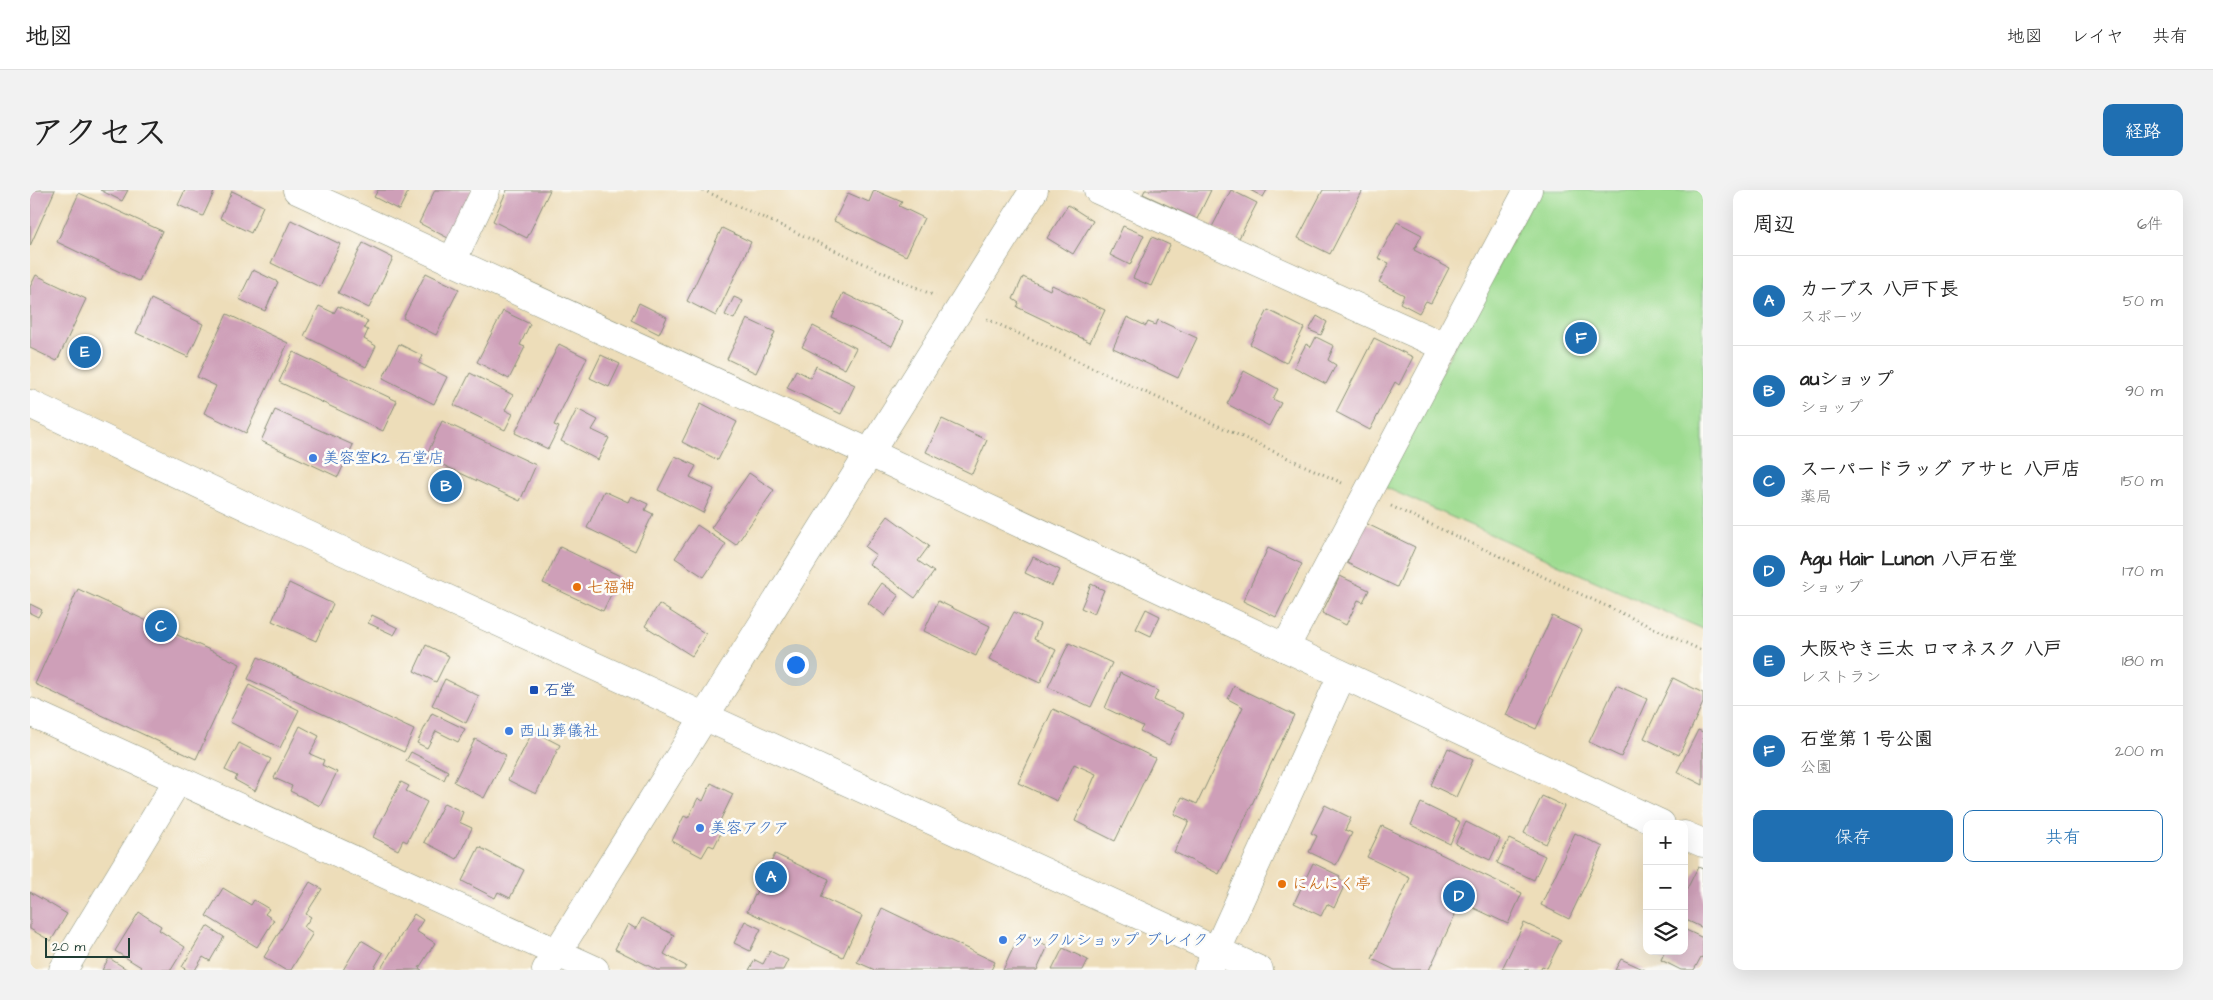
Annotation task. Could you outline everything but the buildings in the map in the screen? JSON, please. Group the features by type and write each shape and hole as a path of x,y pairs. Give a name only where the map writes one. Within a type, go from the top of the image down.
{"street":[{"path":"297,190 868,452 1652,820"},
{"path":"452,261 486,190"},
{"path":"551,961 868,452 1034,190"},
{"path":"1098,190 1445,347"},
{"path":"1285,648 1365,494 1528,190"},
{"path":"30,404 273,520 703,717 1212,960 1259,970"},
{"path":"1212,960 1342,675"},
{"path":"30,712 178,780 551,961 595,970"},
{"path":"63,970 178,780"},
{"path":"1688,837 1703,843"}],"path":[{"path":"702,190 1703,651"}],"green space":[{"path":"1539,190 1703,190 1703,629 1380,485"}],"place":[{"name":"石堂第１号公園","path":"1581,338"},
{"name":"大阪やき三太 ロマネスク 八戸","path":"85,352"},
{"name":"美容室K2 石堂店","path":"313,458"},
{"name":"auショップ","path":"446,486"},
{"name":"七福神","path":"577,587"},
{"name":"スーパードラッグ アサヒ 八戸店","path":"161,626"},
{"name":"石堂","path":"534,690"},
{"name":"西山葬儀社","path":"509,731"},
{"name":"美容アクア","path":"700,828"},
{"name":"カーブス 八戸下長","path":"771,877"},
{"name":"にんにく亭","path":"1282,884"},
{"name":"Agu Hair Lunon 八戸石堂","path":"1459,896"},
{"name":"タックルショップ ブレイク","path":"1003,940"}]}
